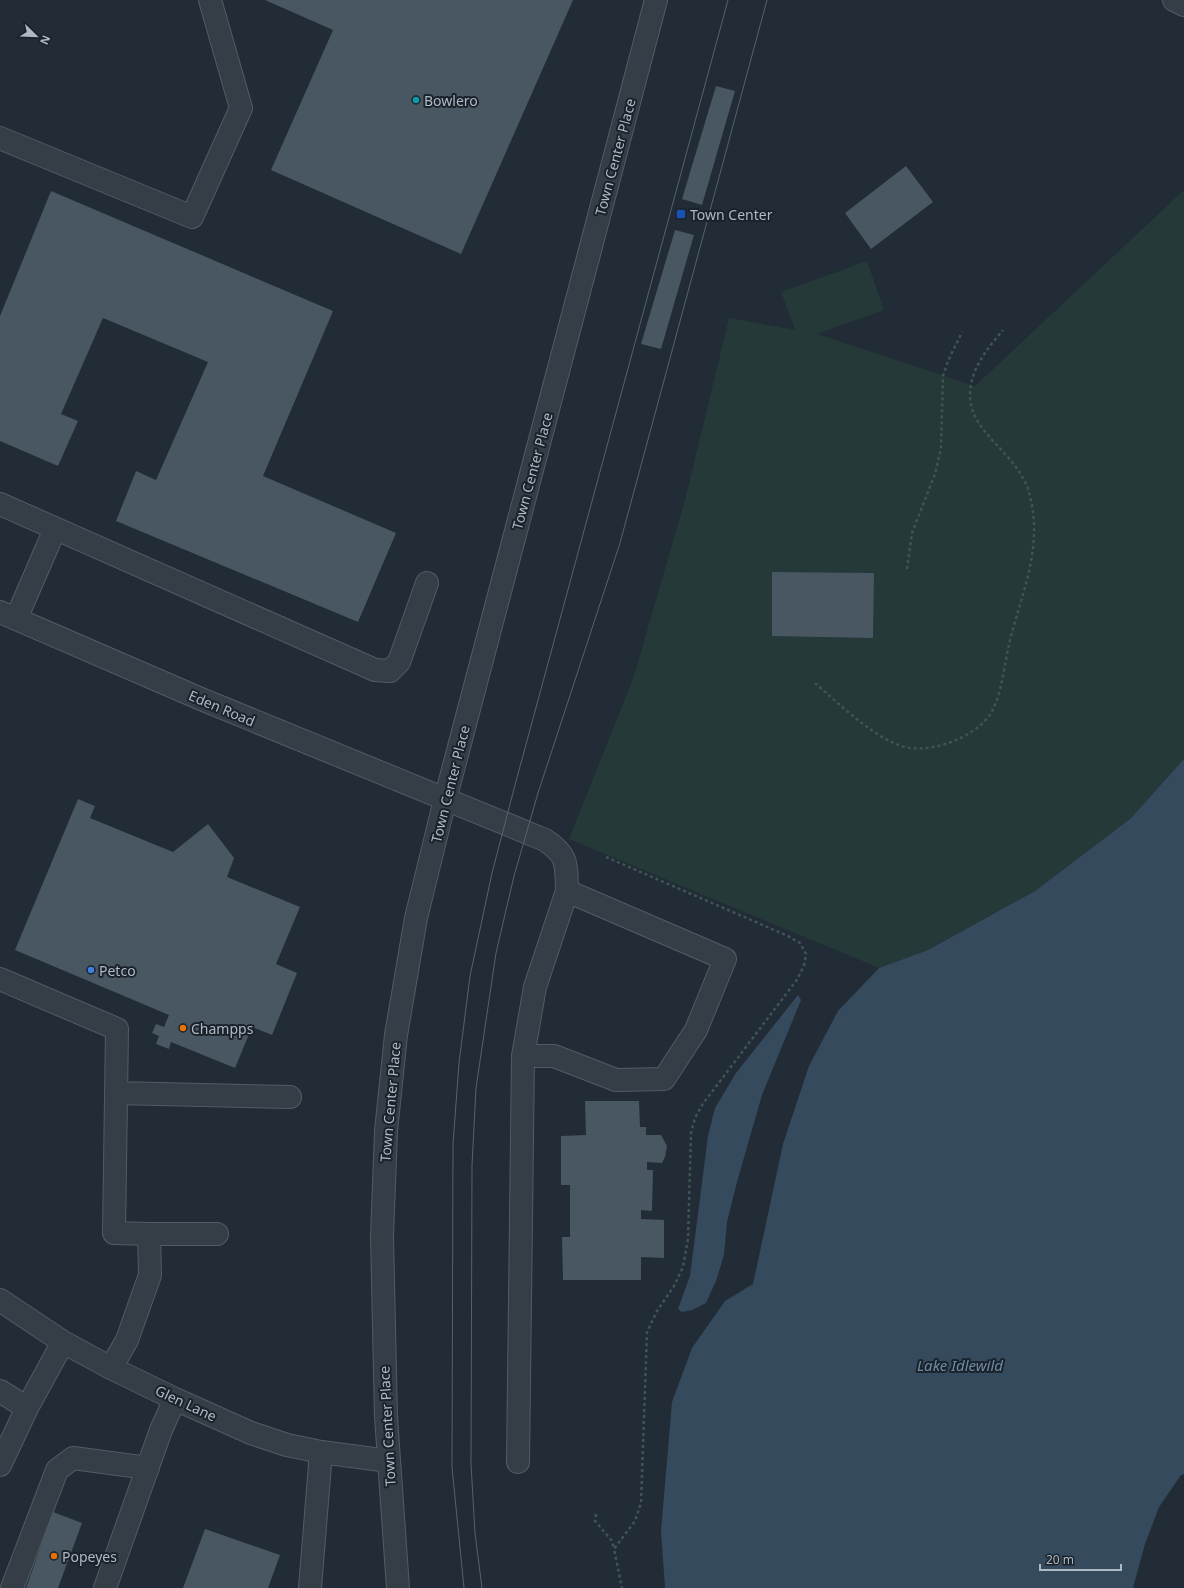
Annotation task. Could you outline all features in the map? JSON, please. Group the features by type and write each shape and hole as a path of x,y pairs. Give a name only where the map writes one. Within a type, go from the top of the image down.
{"street":[{"path":"0,138 192,217 241,108 210,0"},
{"name":"Town Center Place","path":"398,1588 386,1417 383,1305 386,1131 396,1035 416,918 445,800 656,0"},
{"path":"1174,0 1184,5"},
{"path":"0,504 376,670 390,671 399,662 427,582"},
{"path":"8,615 55,529"},
{"name":"Eden Road","path":"8,615 201,699 545,840 559,850 566,867 567,891"},
{"path":"518,1462 523,1056 535,987 567,891 725,959 696,1030 664,1079 616,1080 554,1056 523,1056"},
{"path":"0,979 116,1028 114,1234 217,1234"},
{"path":"116,1093 290,1097"},
{"path":"111,1368 127,1340 150,1275 149,1234"},
{"name":"Glen Lane","path":"0,1300 63,1342 111,1368 251,1433 321,1452 389,1461"},
{"path":"0,1465 27,1408 63,1342"},
{"path":"0,1391 27,1408"},
{"path":"105,1588 161,1430 175,1399"},
{"path":"310,1588 321,1452"},
{"path":"12,1588 57,1470 73,1458 148,1468"}],"path":[{"path":"815,683 867,727 888,740 909,748 926,748 954,741 965,736 980,725 990,714 1004,673 1010,641 1030,575 1033,545 1030,497 1025,480 1009,456 980,427 973,412 970,396 974,373 985,351 1003,330"},
{"path":"907,569 912,533 935,474 941,448 943,376 948,361 962,332"},
{"path":"606,857 788,936 800,943 806,954 804,966 796,981 702,1105 695,1118 691,1133 688,1239 683,1268 674,1286 657,1311 647,1332 641,1503 635,1521 614,1549"},
{"path":"596,1514 595,1521 612,1541 622,1588"}],"green space":[{"path":"1184,190 1184,759 1130,819 1035,891 928,950 879,968 569,839 633,679 685,500 729,318 795,330 781,292 867,261 884,310 817,334 975,386"}],"water":[{"name":"Lake Idlewild","path":"1184,759 1184,1474 1181,1475 1159,1507 1145,1544 1133,1588 665,1588 661,1531 672,1402 692,1348 725,1301 753,1284 783,1144 809,1066 838,1011 879,968 928,950 1035,891 1130,819"},
{"path":"798,995 801,1000 762,1095 737,1182 727,1222 724,1255 716,1281 706,1303 692,1310 682,1312 678,1309 690,1276 708,1136 715,1108 736,1073"}],"building":[{"name":"Bowlero","path":"265,0 573,0 461,254 271,170 333,30"},
{"path":"716,86 735,91 702,205 682,199"},
{"path":"906,166 933,202 871,249 845,213"},
{"path":"51,191 333,311 263,476 396,533 358,622 116,521 136,471 156,480 208,362 103,318 61,414 78,421 58,466 0,441 0,316"},
{"path":"675,230 694,235 661,349 641,344"},
{"path":"772,572 874,573 873,638 772,636"},
{"path":"78,799 95,806 90,818 173,852 208,824 234,858 227,877 300,907 276,964 297,973 272,1035 252,1027 235,1068 171,1042 169,1049 156,1044 159,1036 152,1033 156,1024 164,1027 169,1015 15,950"},
{"path":"585,1101 639,1101 640,1127 646,1127 646,1135 661,1135 667,1146 662,1163 647,1162 647,1170 653,1170 652,1211 641,1210 641,1219 664,1220 664,1258 641,1257 641,1280 563,1280 562,1237 570,1237 570,1185 561,1185 561,1136 586,1135"},
{"name":"Popeyes","path":"53,1512 82,1523 58,1588 26,1588"},
{"path":"205,1529 280,1555 268,1588 183,1588"}],"tram line":[{"path":"464,1588 452,1467 453,1144 459,1063 470,976 492,873 515,785 728,0"},
{"path":"482,1588 475,1533 471,1464 472,1165 476,1088 496,953 514,876 538,793 620,543 767,0"}],"place":[{"name":"Bowlero","path":"416,100"},
{"name":"Town Center","path":"681,214"},
{"name":"Petco","path":"91,970"},
{"name":"Champps","path":"183,1028"},
{"name":"Popeyes","path":"54,1556"}]}
